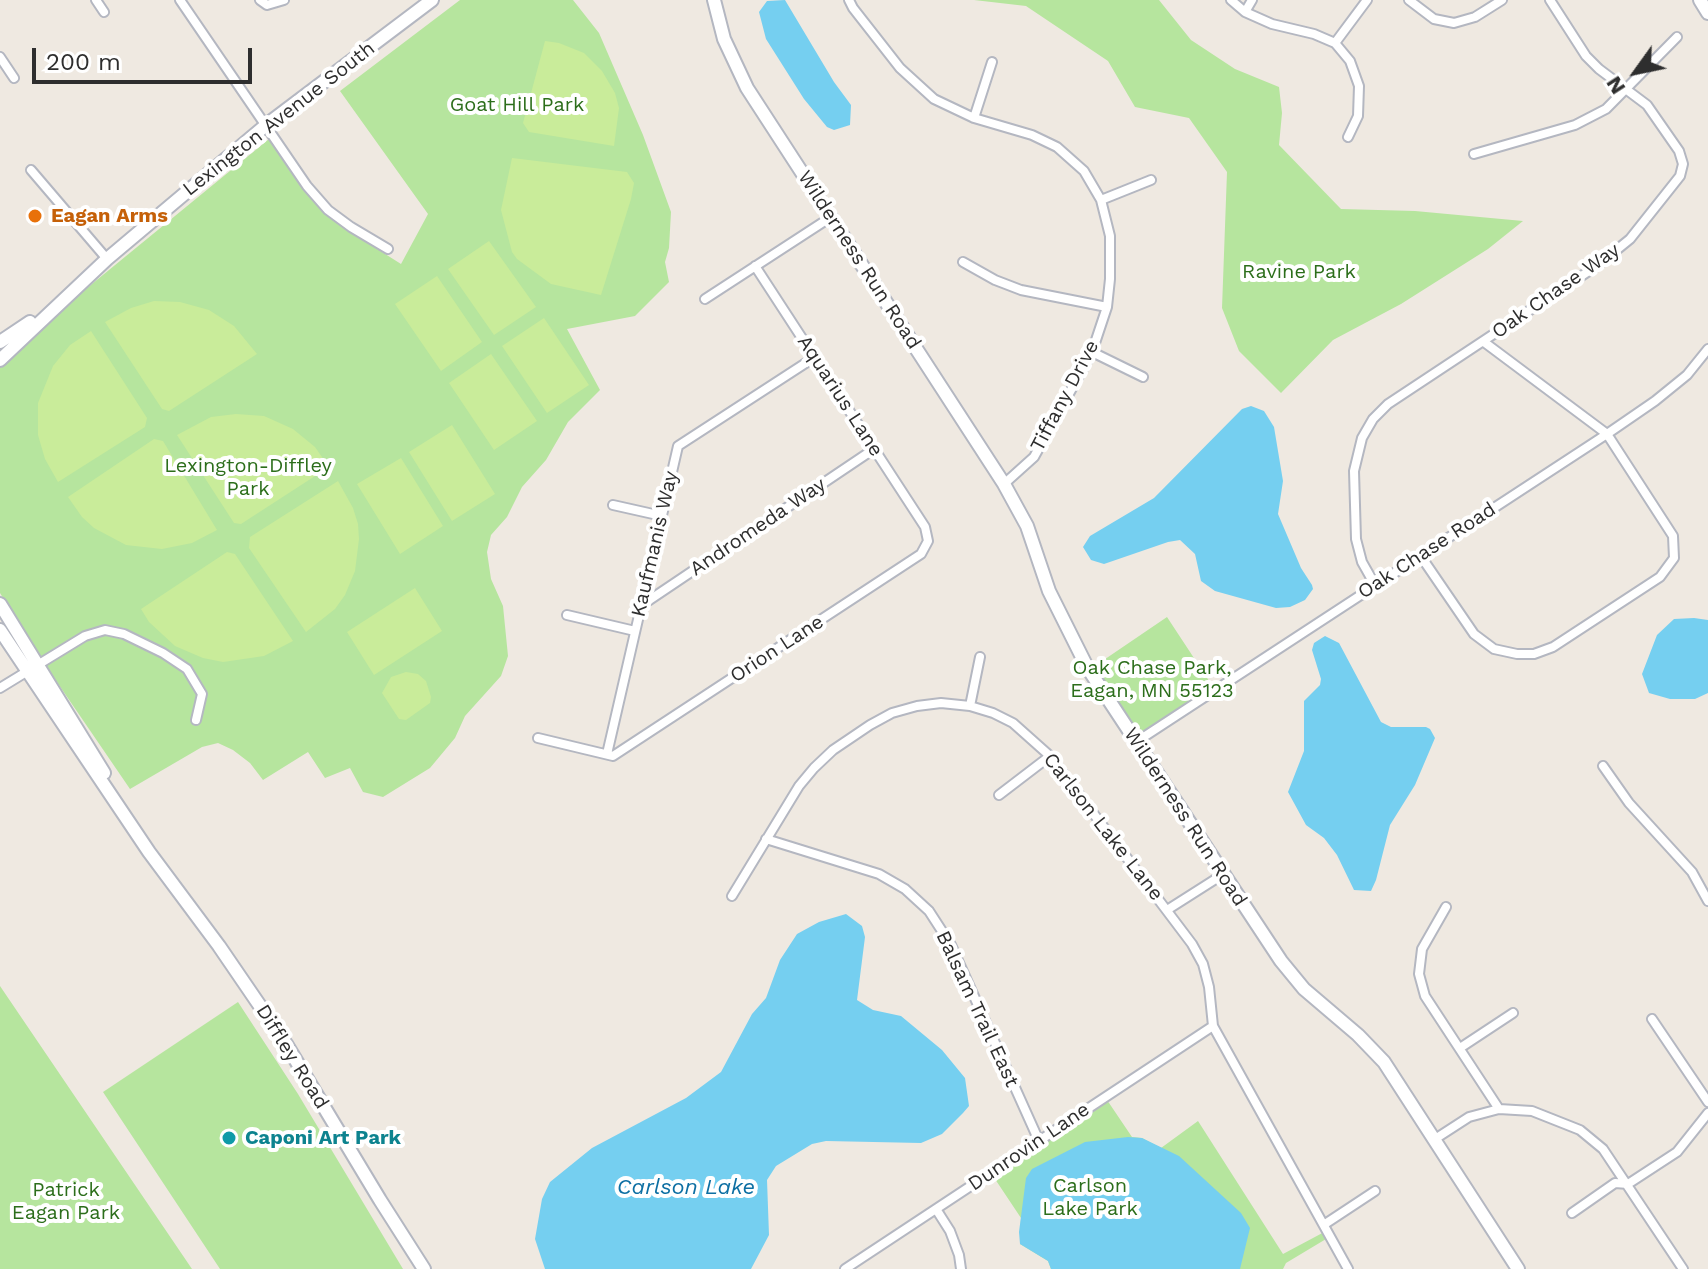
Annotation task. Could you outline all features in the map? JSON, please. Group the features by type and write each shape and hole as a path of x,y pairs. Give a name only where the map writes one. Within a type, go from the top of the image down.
{"street":[{"path":"96,0 104,12"},
{"path":"180,0 307,186 328,210 388,249"},
{"path":"263,2 284,0"},
{"name":"Lexington Avenue South","path":"0,360 56,304 265,126 432,0"},
{"name":"Wilderness Run Road","path":"714,0 724,39 747,88 1004,484 1027,526 1049,591 1068,633 1089,670 1292,977 1384,1062 1518,1269"},
{"name":"Tiffany Drive","path":"849,0 900,68 934,99 974,118 1032,135 1057,147 1084,171 1101,200 1110,236 1110,279 1107,307 1092,352 1034,457 1004,484"},
{"path":"1231,0 1245,12 1272,24 1314,34 1335,43 1350,61 1359,86 1358,116 1348,137"},
{"path":"1245,12 1252,0"},
{"path":"1335,43 1367,0"},
{"path":"1409,0 1434,19 1454,23 1475,17 1502,0"},
{"name":"Oak Chase Way","path":"1375,585 1362,562 1356,539 1354,471 1362,438 1373,419 1388,404 1598,265 1630,239 1680,176 1683,164 1679,151 1647,105 1586,56 1550,0"},
{"path":"1700,0 1708,13"},
{"path":"1474,154 1575,125 1606,109 1677,37"},
{"path":"0,57 14,78"},
{"path":"974,118 992,62"},
{"path":"31,170 107,259"},
{"path":"1101,200 1151,180"},
{"path":"705,299 831,217"},
{"path":"963,262 1021,290 1107,307"},
{"name":"Aquarius Lane","path":"755,266 925,527"},
{"name":"Lexington Avenue South","path":"0,342 56,304"},
{"path":"1420,555 1474,634 1494,649 1517,654 1534,654 1553,647 1660,577 1674,558 1673,536 1607,434 1484,342"},
{"name":"Oak Chase Road","path":"1136,742 1607,434 1687,375 1708,349"},
{"path":"1092,352 1143,377"},
{"name":"Kaufmanis Way","path":"607,754 678,446 815,357"},
{"name":"Andromeda Way","path":"641,606 874,449"},
{"path":"613,505 662,516"},
{"name":"Orion Lane","path":"607,754 613,756 921,554 928,541 925,527"},
{"name":"Diffley Road","path":"0,604 32,667 149,852 286,1044 424,1269"},
{"path":"567,615 635,631"},
{"name":"Diffley Road","path":"0,630 32,667"},
{"path":"0,688 85,636 105,630 124,634 187,669 202,694 196,720"},
{"path":"970,706 980,657"},
{"name":"Carlson Lake Lane","path":"732,896 814,768 833,750 870,725 892,713 941,703 970,706 1013,723 1050,756 1192,944 1203,964 1209,987 1213,1026 1348,1269"},
{"path":"538,738 607,754"},
{"path":"999,795 1050,756"},
{"path":"1603,766 1629,803 1692,872 1708,901"},
{"name":"Balsam Trail East","path":"766,839 879,874 905,889 929,911 951,945 1039,1141"},
{"path":"1167,910 1222,875"},
{"path":"1446,907 1422,949 1419,974 1425,996 1499,1109"},
{"path":"1460,1048 1513,1013"},
{"path":"1652,1019 1708,1102"},
{"name":"Dunrovin Lane","path":"845,1269 1213,1026"},
{"path":"1435,1139 1469,1117 1499,1109 1532,1111 1580,1130 1603,1149 1683,1269"},
{"path":"1572,1213 1615,1183 1628,1184 1677,1152 1708,1113"},
{"path":"1325,1224 1375,1191"},
{"path":"936,1209 950,1231 961,1269"}],"green space":[{"name":"Lexington-Diffley Park","path":"460,0 573,0 599,33 643,135 671,212 665,262 669,282 635,316 567,329 600,390 568,422 546,460 522,487 507,517 491,535 487,552 491,579 503,606 508,656 501,676 465,716 455,738 430,768 383,797 363,792 350,768 325,778 308,752 263,780 250,763 218,743 202,747 130,789 0,593 0,365 87,288 269,139 313,199 344,228 401,264 428,214 340,91"},
{"name":"Ravine Park","path":"974,0 1159,0 1191,40 1235,69 1279,87 1282,113 1279,145 1341,209 1415,211 1523,221 1488,249 1401,304 1333,340 1281,393 1239,351 1222,308 1227,172 1189,118 1135,107 1108,61 1026,6"},
{"path":"545,41 584,53 602,71 615,93 619,108 614,146 529,132 523,123"},
{"path":"512,158 627,172 634,183 631,199 601,295 551,284 512,252 501,210"},
{"path":"489,241 536,307 494,335 448,269"},
{"path":"437,276 482,342 441,371 395,304"},
{"path":"154,301 180,302 209,310 234,326 257,354 169,411 162,409 105,322 131,308"},
{"path":"544,318 589,385 547,413 502,346"},
{"path":"91,331 147,418 145,427 58,482 45,459 38,435 38,403 53,366 70,345"},
{"path":"491,354 537,421 494,450 449,383"},
{"path":"236,414 264,416 293,429 315,447 329,467 241,524 234,523 177,435 211,417"},
{"path":"452,425 495,494 452,521 409,452"},
{"path":"154,439 163,441 217,530 192,543 162,549 126,545 94,528 68,497"},
{"path":"401,458 443,526 400,554 357,484"},
{"path":"338,481 358,524 355,571 335,609 306,632 249,548 250,537"},
{"path":"227,552 235,554 293,641 264,656 223,662 203,658 175,646 149,622 141,609"},
{"path":"415,588 442,631 374,675 347,632"},
{"name":"Oak Chase Park, Eagan, MN 55123","path":"1167,617 1215,690 1136,742 1089,670"},
{"path":"406,672 418,674 426,681 431,697 430,703 406,720 399,719 382,693 391,677"},
{"name":"Patrick Eagan Park","path":"0,986 192,1269 0,1269"},
{"name":"Caponi Art Park","path":"238,1002 298,1094 403,1269 220,1269 103,1092"},
{"name":"Carlson Lake Park","path":"1105,1097 1132,1137 1142,1138 1161,1148 1198,1121 1283,1254 1328,1230 1331,1236 1286,1263 1283,1269 1051,1269 1048,1261 1020,1244 1021,1218 991,1173"}],"water":[{"path":"785,0 851,105 850,125 834,130 827,127 804,99 766,39 759,12 767,1"},
{"path":"1251,406 1264,411 1274,427 1283,481 1278,514 1301,568 1312,585 1313,589 1305,600 1290,607 1276,608 1215,591 1201,581 1195,554 1180,540 1104,564 1091,560 1083,547 1090,536 1154,498 1242,409"},
{"path":"1674,619 1708,620 1708,693 1695,699 1670,699 1649,693 1642,674 1657,635"},
{"path":"1325,636 1339,643 1381,722 1391,727 1426,727 1435,738 1415,785 1390,825 1371,891 1354,890 1337,855 1324,838 1306,825 1288,792 1304,751 1304,701 1320,685 1312,650 1314,643"},
{"name":"Carlson Lake","path":"846,914 862,926 865,937 857,1000 873,1010 901,1016 942,1050 965,1078 969,1106 942,1134 921,1143 826,1141 812,1144 776,1166 767,1180 769,1235 751,1269 545,1269 535,1239 542,1199 550,1182 592,1148 686,1098 721,1072 752,1014 766,998 780,960 797,934 819,922"},
{"name":"Carlson Lake Park","path":"1142,1138 1179,1156 1241,1213 1250,1228 1240,1269 1051,1269 1048,1261 1020,1244 1026,1178 1032,1169 1085,1142"}],"place":[{"name":"Eagan Arms","path":"35,216"},
{"name":"Caponi Art Park","path":"229,1138"}],"park label":[{"name":"Goat Hill Park","path":"517,105"}]}
